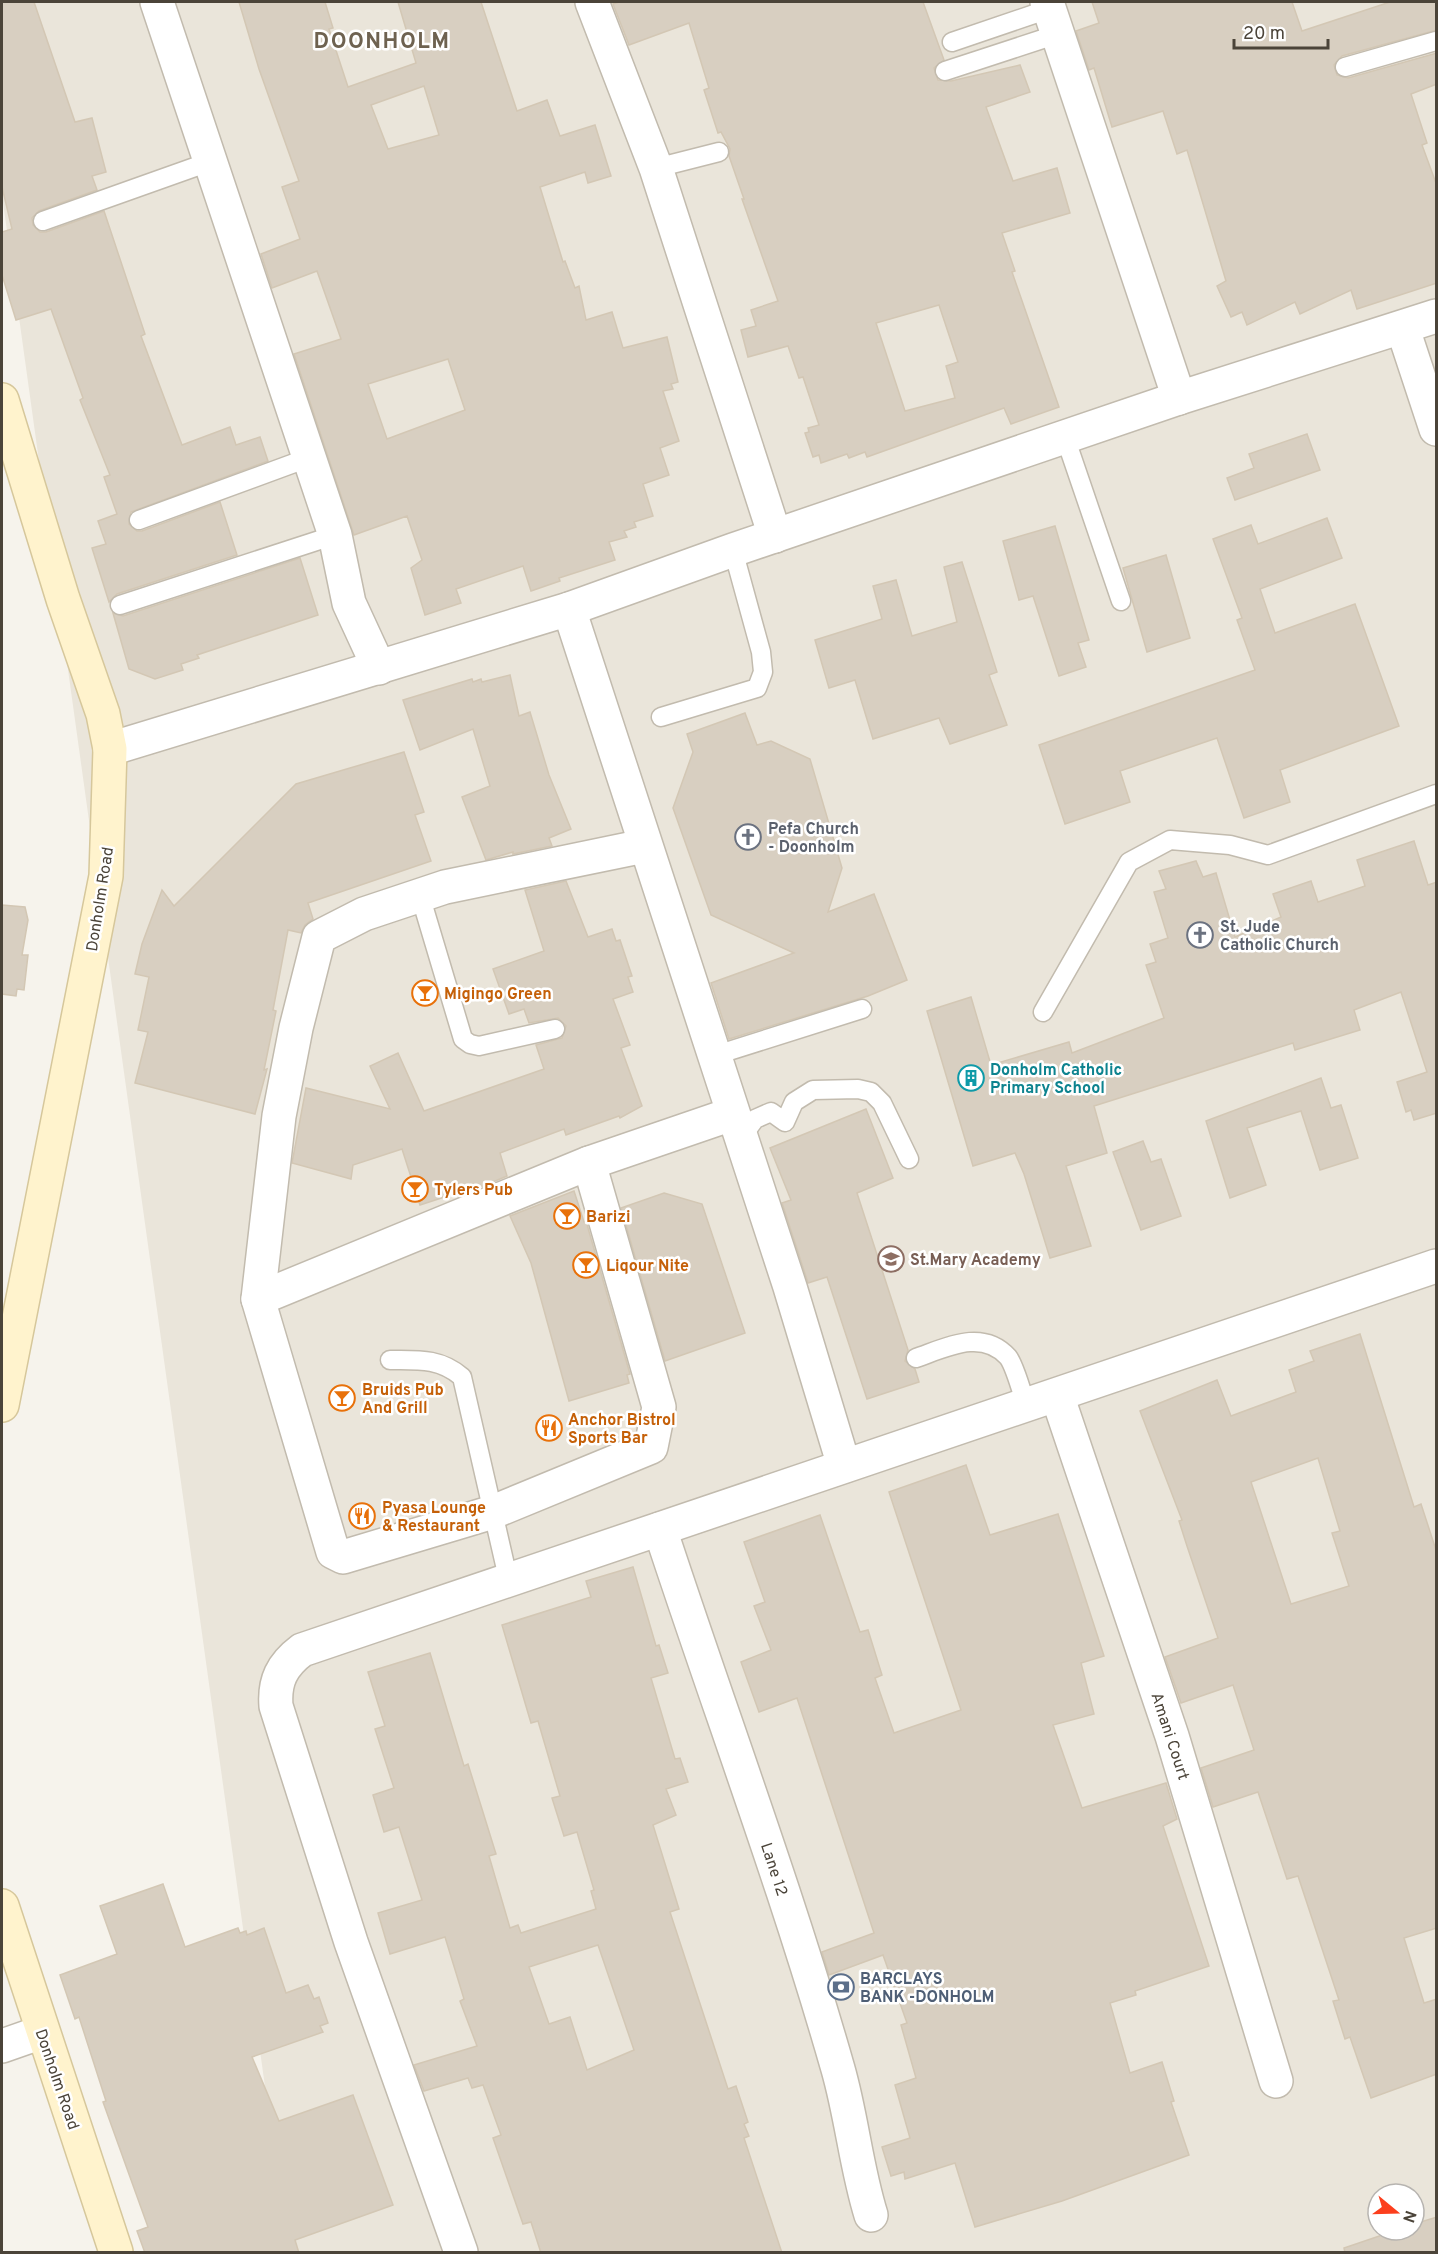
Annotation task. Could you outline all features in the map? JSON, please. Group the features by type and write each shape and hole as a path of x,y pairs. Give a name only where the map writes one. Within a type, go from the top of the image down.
{"main road":[{"name":"Donholm Road","path":"2,400 63,599 102,714 110,749 106,876 2,1405"},
{"name":"Donholm Road","path":"2,1906 116,2253"}],"street":[{"path":"157,2 334,535 349,603 379,668"},
{"path":"592,2 656,168 775,536"},
{"path":"1052,15 1179,398"},
{"path":"110,749 569,609 733,550 1179,398 1437,316"},
{"path":"1402,329 1436,426"},
{"path":"569,609 790,1287 844,1466"},
{"path":"589,1163 659,1407 651,1447 493,1512 343,1557 333,1552 258,1299 279,1116 296,1028 319,938 364,914 403,903 420,895 645,846"},
{"path":"258,1299 589,1163 736,1126"},
{"path":"461,2253 351,1942 276,1706 275,1690 288,1660 302,1650 508,1578 660,1529 1437,1266"},
{"name":"Amani Court","path":"1057,1395 1172,1736 1276,2081"},
{"name":"Lane 12","path":"660,1529 765,1839 839,2070 855,2139 858,2176 871,2215"},
{"path":"2,2046 42,2032"}],"lane":[{"path":"952,42 1052,15"},
{"path":"945,71 1052,15"},
{"path":"1345,67 1437,41"},
{"path":"656,168 719,152"},
{"path":"43,221 209,162"},
{"path":"1065,437 1121,601"},
{"path":"139,520 308,458"},
{"path":"120,605 334,535"},
{"path":"661,717 757,688 763,672 761,652 733,550"},
{"path":"1043,1012 1129,862 1170,840 1230,845 1268,855 1437,795"},
{"path":"420,895 463,1039 480,1046 555,1029"},
{"path":"713,1056 862,1009"},
{"path":"736,1126 771,1112 785,1122 794,1102 813,1090 858,1089 871,1092 882,1103 909,1159"},
{"path":"916,1358 971,1340 993,1347 1008,1357 1026,1405"},
{"path":"390,1360 430,1360 448,1366 462,1377 508,1578"}],"shaded area":[{"path":"2,2 1436,2 1436,2252 288,2252 2,195"}],"building":[{"path":"2,2 34,2 75,122 92,118 106,172 92,176 97,190 39,211 32,218 33,225 40,232 46,232 104,211 145,334 141,336 182,445 230,427 236,445 260,437 268,461 131,512 129,524 137,531 142,531 220,502 237,555 117,594 109,602 92,548 106,544 98,521 117,514 104,477 110,475 80,400 83,398 51,309 16,320 2,275 2,232 12,229 2,187"},
{"path":"239,2 325,2 333,28 329,29 348,87 416,63 398,2 481,2 517,111 547,100 560,136 595,125 611,176 588,183 585,172 540,187 563,262 565,261 575,288 579,286 586,320 612,312 623,348 667,337 678,382 671,384 673,389 663,391 679,441 660,448 669,475 643,484 653,516 634,522 636,527 624,531 627,537 609,542 615,560 559,578 560,581 531,591 523,566 456,589 461,603 425,615 411,568 422,560 407,516 354,535 294,354 341,339 317,271 272,288 261,254 300,239 282,187 299,181 259,69","holes":["424,86 439,135 388,149 371,105","448,359 465,410 387,439 368,384"]},
{"path":"619,2 923,2 944,60 934,68 938,80 951,81 1020,65 1030,92 986,107 1013,181 1057,168 1070,213 1002,233 1015,271 1012,272 1059,407 1011,424 1004,408 867,457 865,452 849,458 847,454 821,463 819,455 813,457 805,433 809,432 808,428 819,425 803,377 799,378 788,346 748,357 741,330 756,326 751,310 778,301 742,199 744,199 729,156 730,149 721,132 718,133 704,90 709,88 689,23 629,45 613,4","holes":["939,305 958,362 946,366 955,398 905,411 876,323"]},
{"path":"1092,2 1292,2 1302,31 1390,2 1437,2 1437,30 1342,56 1334,65 1337,75 1348,78 1437,53 1437,84 1411,94 1427,143 1422,145 1437,186 1437,283 1357,309 1351,290 1300,314 1295,302 1247,325 1242,312 1231,317 1217,286 1226,281 1187,150 1177,154 1163,111 1112,127 1094,68 1089,70 1076,31 1099,23"},
{"path":"1307,434 1320,470 1235,500 1227,478 1254,468 1249,454"},
{"path":"1327,518 1342,558 1260,589 1275,633 1355,604 1399,726 1280,770 1290,802 1244,818 1217,738 1120,771 1130,802 1065,824 1039,745 1255,670 1237,620 1242,618 1213,539 1251,525 1258,544"},
{"path":"1055,526 1089,640 1078,643 1086,667 1059,676 1033,596 1019,600 1003,541"},
{"path":"1166,555 1190,638 1147,652 1123,568"},
{"path":"300,558 318,615 197,655 199,658 181,664 183,670 155,679 129,669 113,613 123,616"},
{"path":"962,562 997,672 989,675 1007,725 950,744 939,718 873,739 855,680 829,688 815,640 882,619 873,586 896,580 912,636 957,622 944,567"},
{"path":"510,675 519,716 530,712 549,775 571,829 549,838 552,846 513,854 513,852 486,860 462,797 490,786 473,729 420,750 403,700 472,679 473,682 481,679 482,682"},
{"path":"745,713 757,745 771,741 810,759 842,868 828,912 874,894 907,980 868,996 729,1039 711,983 794,953 711,915 673,808 693,752 687,734"},
{"path":"404,752 424,812 415,815 431,861 308,903 313,919 305,925 301,933 288,930 273,1010 276,1011 264,1070 267,1069 255,1114 135,1083 148,1032 138,1030 149,977 135,974 142,944 162,890 174,906 296,784"},
{"path":"1414,841 1428,885 1437,882 1437,1113 1414,1120 1411,1110 1406,1112 1397,1082 1427,1072 1401,992 1354,1010 1360,1030 1295,1050 1293,1043 1094,1106 1107,1153 1066,1166 1091,1246 1050,1258 1024,1174 1015,1153 973,1166 927,1011 971,997 991,1065 1069,1042 1072,1053 1164,1018 1146,965 1156,962 1150,944 1168,938 1154,892 1166,889 1159,871 1196,861 1203,877 1216,873 1235,937 1281,917 1273,894 1311,881 1318,902 1365,886 1357,860"},
{"path":"566,881 588,937 612,929 616,941 620,940 632,976 628,977 633,992 613,999 630,1045 621,1048 642,1106 620,1118 619,1116 566,1135 564,1129 500,1153 507,1176 467,1193 466,1190 420,1205 402,1149 353,1165 351,1179 292,1163 306,1088 390,1109 370,1066 398,1053 424,1111 544,1069 536,1045 562,1038 566,1026 558,1018 529,1023 524,1009 509,1014 493,969 544,951 525,890"},
{"path":"2,905 25,907 28,920 22,955 28,955 24,990 17,989 16,996 2,994"},
{"path":"1321,1078 1331,1108 1341,1105 1358,1158 1320,1170 1301,1111 1247,1128 1266,1185 1230,1198 1206,1121"},
{"path":"866,1109 893,1178 857,1193 908,1350 905,1361 915,1369 919,1382 867,1399 827,1277 808,1283 782,1203 791,1200 770,1148"},
{"path":"1143,1141 1151,1162 1161,1159 1181,1216 1141,1230 1113,1152"},
{"path":"574,1191 584,1222 586,1221 630,1374 627,1375 629,1383 569,1401 531,1263 510,1216"},
{"path":"664,1193 702,1204 745,1333 665,1361 621,1208"},
{"path":"1360,1334 1414,1507 1421,1504 1437,1553 1437,1928 1404,1938 1424,2003 1437,1999 1437,2074 1371,2098 1350,2037 1345,2039 1333,2001 1339,2000 1298,1876 1287,1879 1258,1792 1213,1807 1201,1768 1254,1750 1233,1685 1181,1703 1165,1657 1218,1638 1179,1521 1182,1520 1140,1411 1217,1380 1231,1416 1296,1392 1289,1370 1314,1361 1310,1351","holes":["1318,1458 1340,1531 1332,1533 1349,1586 1291,1604 1251,1482"]},
{"path":"966,1465 990,1535 1058,1514 1104,1656 1081,1663 1094,1714 1053,1725 1082,1808 1166,1783 1177,1819 1163,1826 1209,1966 1135,1991 1136,1995 1110,2003 1130,2073 1162,2062 1174,2101 1171,2102 1189,2155 1062,2201 975,2227 955,2163 905,2179 904,2172 891,2176 882,2147 910,2138 895,2085 916,2078 901,2025 907,2023 883,1955 829,1975 822,1952 874,1933 797,1698 759,1712 741,1662 771,1650 754,1606 765,1602 744,1542 820,1515 860,1632 868,1630 882,1675 875,1678 894,1733 961,1710 889,1492"},
{"path":"633,1567 656,1646 659,1645 668,1673 651,1678 675,1759 680,1758 688,1782 666,1789 676,1815 653,1825 679,1909 670,1912 728,2089 736,2086 748,2122 744,2124 749,2136 744,2138 782,2253 541,2253 531,2222 523,2224 493,2138 501,2135 483,2085 472,2088 468,2078 424,2091 414,2065 477,2046 460,2001 464,1999 445,1937 390,1954 378,1913 422,1900 399,1827 384,1832 373,1795 394,1788 375,1729 385,1726 368,1672 430,1653 464,1766 468,1764 496,1854 489,1856 510,1928 518,1925 521,1933 596,1909 591,1891 594,1890 577,1832 564,1836 552,1798 560,1796 538,1721 531,1723 502,1625 591,1597 586,1581","holes":["598,1945 634,2050 587,2070 570,2017 549,2024 529,1967"]},
{"path":"163,1884 185,1947 238,1928 240,1933 246,1931 247,1935 264,1928 286,1993 308,1985 314,1999 319,1997 328,2023 320,2026 323,2032 252,2057 279,2121 353,2095 393,2205 295,2240 299,2253 145,2253 137,2231 148,2227 103,2102 106,2101 79,2017 75,2019 60,1975 117,1954 100,1906"},
{"path":"1437,2217 1437,2253 1345,2253 1344,2248 1366,2241 1426,2242 1426,2220"}],"place":[{"name":"Pefa Church - Doonholm","path":"748,837"},
{"name":"St. Jude Catholic Church","path":"1200,935"},
{"name":"Migingo Green","path":"425,993"},
{"name":"Donholm Catholic Primary School","path":"971,1078"},
{"name":"Tylers Pub","path":"415,1189"},
{"name":"Barizi","path":"567,1216"},
{"name":"St.Mary Academy","path":"891,1259"},
{"name":"Liqour Nite","path":"586,1265"},
{"name":"Bruids Pub And Grill","path":"342,1398"},
{"name":"Anchor Bistrol Sports Bar","path":"549,1428"},
{"name":"Pyasa Lounge & Restaurant","path":"362,1516"},
{"name":"BARCLAYS BANK -DONHOLM","path":"841,1987"}],"district":[{"name":"DOONHOLM","path":"382,40"}]}
